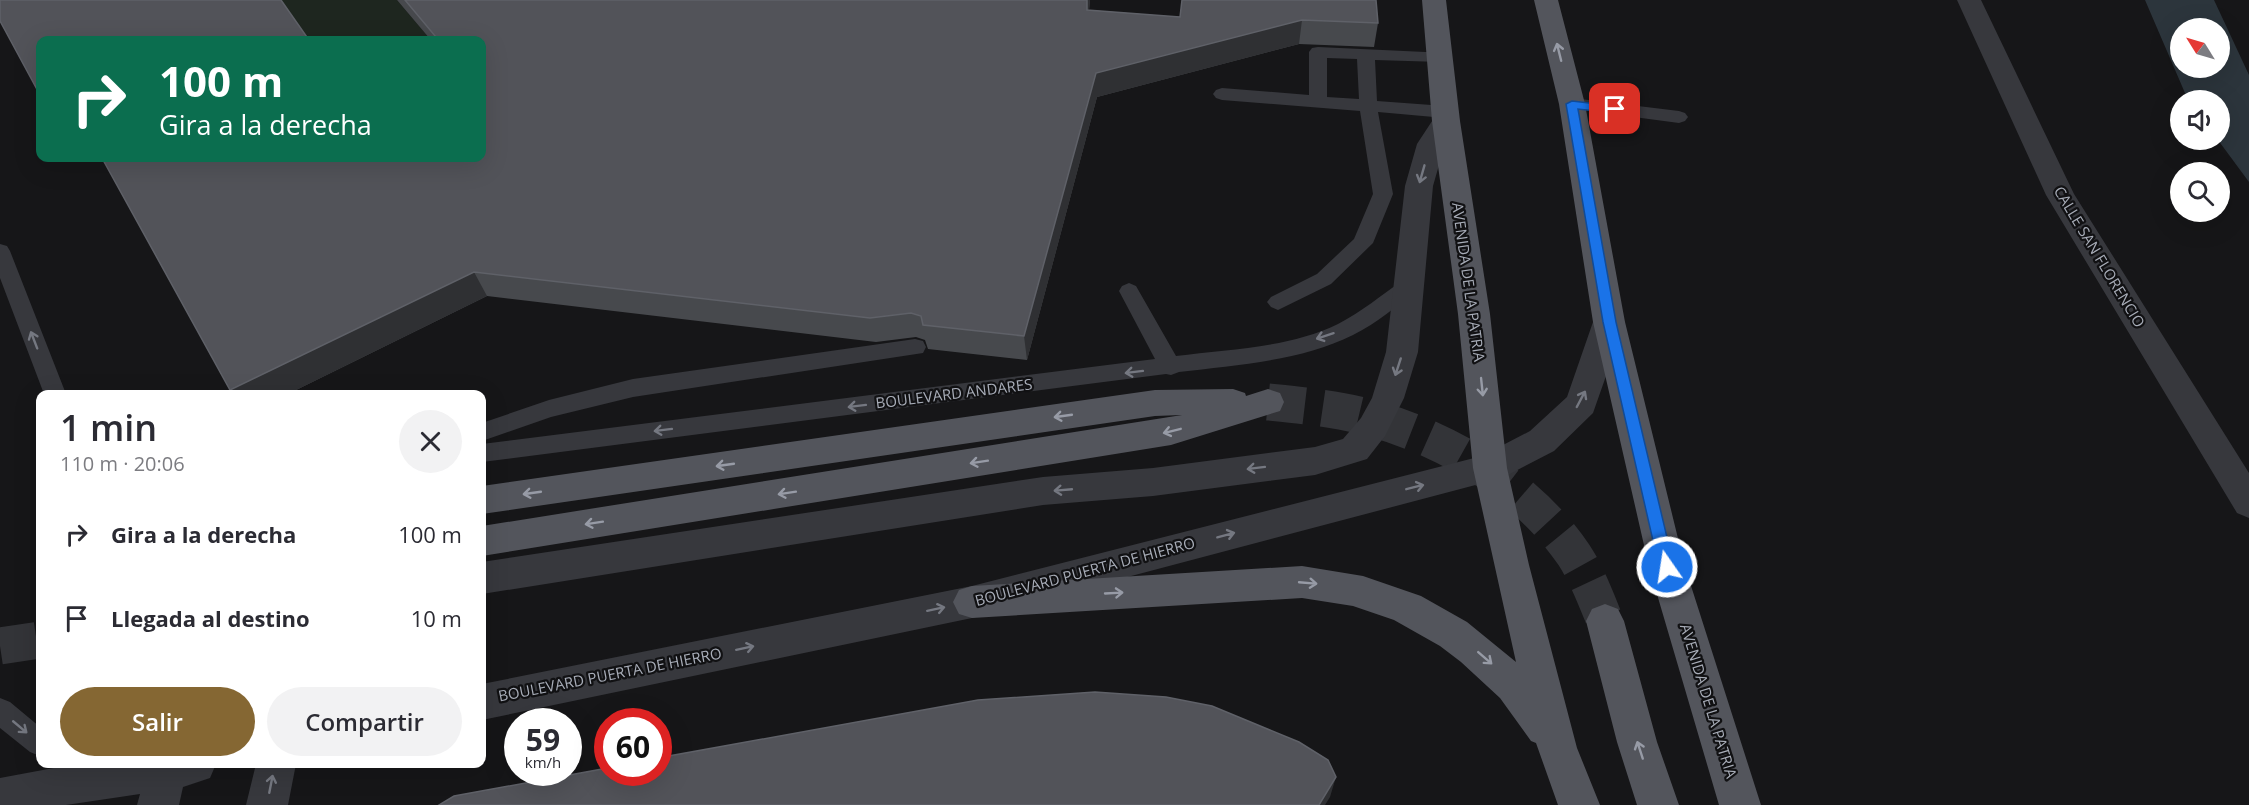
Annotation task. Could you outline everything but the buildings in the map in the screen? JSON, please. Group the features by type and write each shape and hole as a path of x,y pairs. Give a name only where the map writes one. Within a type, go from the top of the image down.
{"main road":[{"name":"AVENIDA DE LA PATRIA","path":"1434,0 1446,116 1474,314 1490,468 1511,565 1557,748 1579,805"},
{"name":"AVENIDA DE LA PATRIA","path":"1546,0 1572,104 1609,322 1667,567 1740,805"},
{"path":"486,499 1155,403 1268,402 1171,432 486,540"},
{"path":"972,602 1302,582 1342,588 1383,598 1422,615 1454,634 1485,657 1512,684 1537,715 1557,748"},
{"path":"1605,621 1637,742 1659,805"}],"street":[{"name":"CALLE SAN FLORENCIO","path":"1969,0 2060,195 2249,504"},
{"path":"486,577 1043,491 1153,482 1315,461 1356,449 1373,427 1388,398 1402,352 1419,186 1431,144 1446,116"},
{"name":"BOULEVARD PUERTA DE HIERRO","path":"486,701 972,602 1490,468 1542,441 1581,404 1609,322"},
{"path":"267,805 275,768"},
{"path":"0,798 85,771 174,780"}],"lane":[{"path":"1318,102 1318,52 1441,57"},
{"path":"1278,302 1324,279 1363,243 1383,194 1368,106 1366,55"},
{"path":"1222,94 1368,106 1446,116"},
{"path":"1572,104 1679,117"},
{"path":"0,251 53,390"},
{"name":"BOULEVARD ANDARES","path":"486,453 1171,367 1257,354 1342,331 1372,314 1410,285"},
{"path":"1129,291 1171,367"},
{"path":"486,431 549,409 633,388 915,347"},
{"path":"0,711 36,740"}],"shaded area":[{"path":"278,0 397,0 428,36 303,36"},
{"path":"2145,0 2214,0 2222,18 2170,18 2170,58"},
{"path":"2230,34 2249,75 2249,182 2225,150 2230,150 2230,90 2184,90 2179,78 2230,78"}],"tunnel":[{"path":"1268,402 1336,410 1390,424 1450,449 1479,466 1532,506 1554,529 1579,563 1605,621"},
{"path":"0,646 36,641"}],"route":[{"path":"1615,109 1572,104 1609,322 1667,567"}]}
